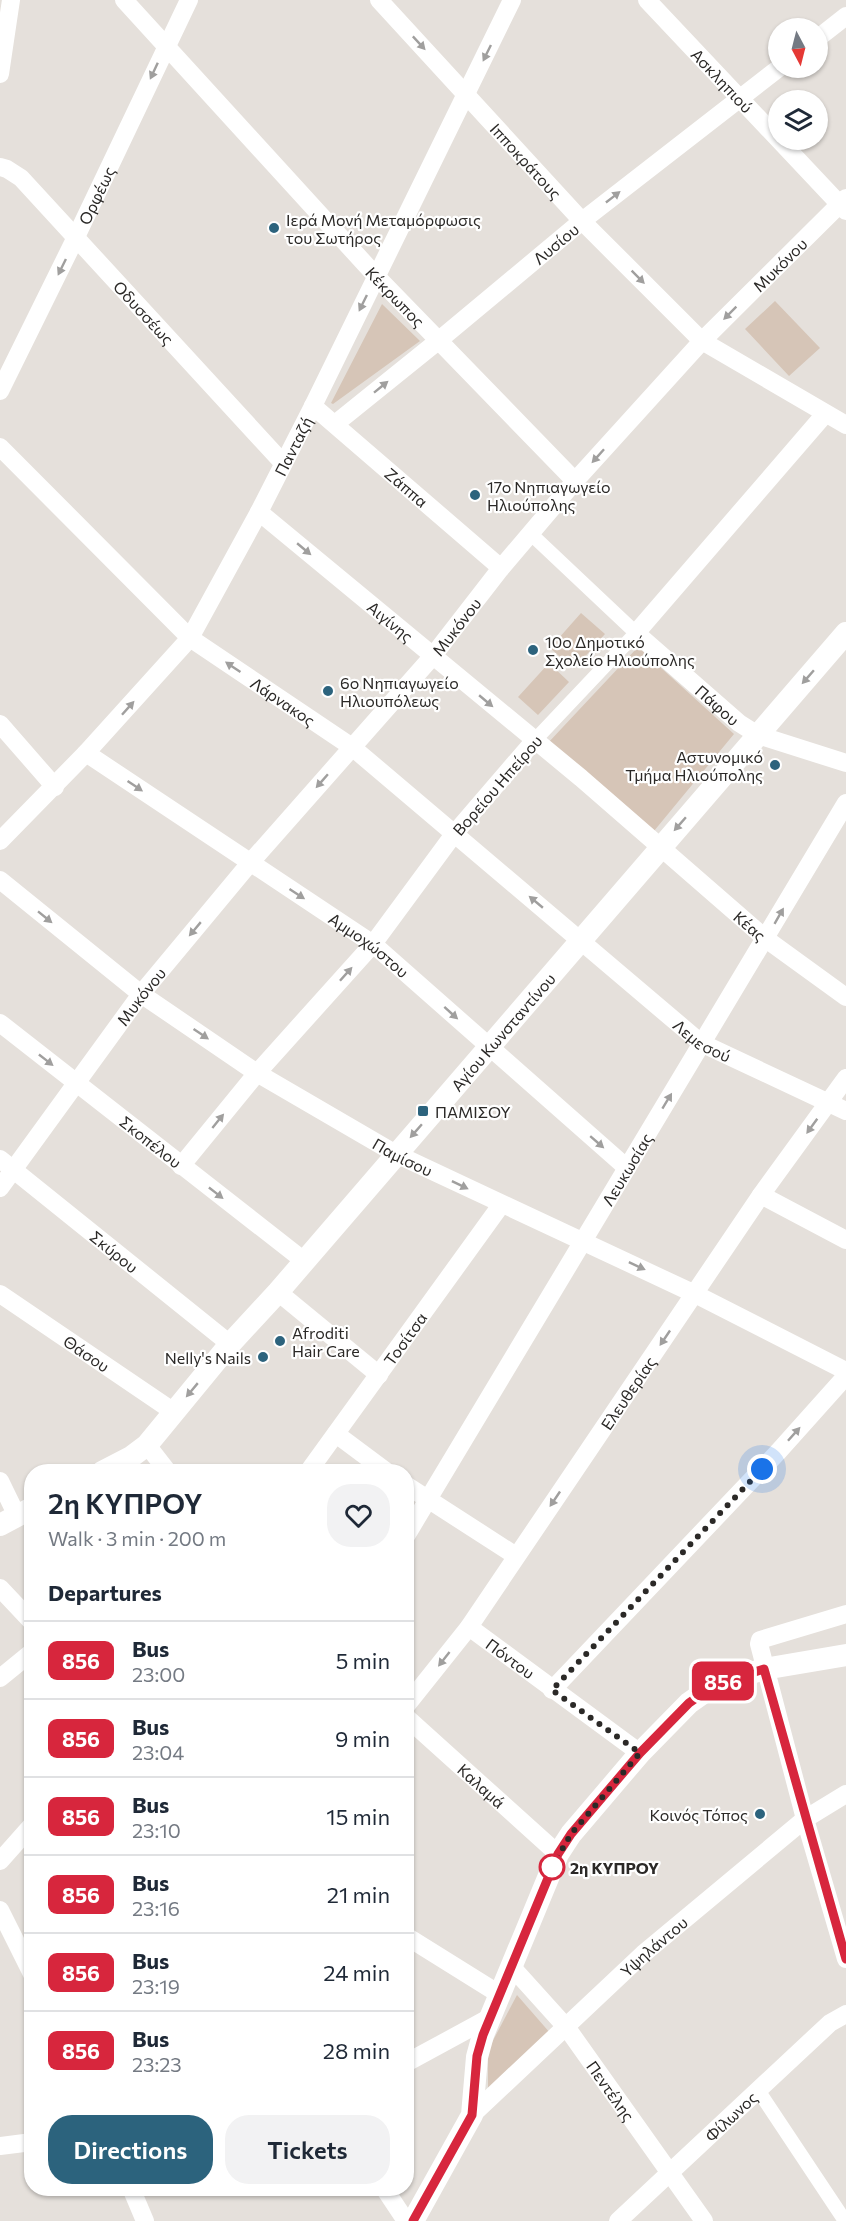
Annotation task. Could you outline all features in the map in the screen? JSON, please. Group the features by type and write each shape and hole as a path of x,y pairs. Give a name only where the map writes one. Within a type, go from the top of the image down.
{"street":[{"path":"0,74 11,0"},
{"name":"Κέκρωπος","path":"124,0 376,276 575,481"},
{"name":"Ορφέως","path":"0,391 189,0"},
{"name":"Ιπποκράτους","path":"379,0 582,221 702,341 846,425"},
{"name":"Πανταζή","path":"0,841 55,787 190,638 259,512 313,406 512,0"},
{"name":"Ασκληπιού","path":"647,0 738,99 844,204"},
{"path":"828,30 846,16"},
{"name":"Λυσίου","path":"335,424 582,221 768,76"},
{"name":"Οδυσσέως","path":"0,167 8,169 21,178 283,463"},
{"name":"Μυκόνου","path":"0,1188 7,1164 75,1083 141,994 250,863 432,657 501,568 575,481 702,341 844,204"},
{"name":"Ζάππα","path":"313,406 501,568"},
{"name":"Βορείου Ηπείρου","path":"181,1166 257,1073 373,944 454,834 534,741 636,633 825,414"},
{"name":"Λάρνακος","path":"0,447 190,638 352,747 581,940"},
{"name":"Αιγίνης","path":"259,512 581,778 659,848"},
{"name":"Πάφου","path":"531,534 636,633 739,723 758,735 846,763"},
{"name":"Αγίου Κωνσταντίνου","path":"117,1464 147,1445 230,1344 278,1292 303,1260 659,848 842,642"},
{"path":"0,724 55,787"},
{"name":"Αμμοχώστου","path":"86,753 373,944 627,1168"},
{"name":"Λευκωσίας","path":"414,1523 846,803"},
{"name":"Κέας","path":"659,848 766,939 846,997"},
{"name":"Παμίσου","path":"0,880 141,994 257,1073 396,1154 694,1294 846,1373"},
{"name":"Λεμεσού","path":"581,940 701,1043 846,1111"},
{"name":"Σκοπέλου","path":"0,1023 303,1260"},
{"name":"Ελευθερίας","path":"414,1696 469,1627 761,1195 846,1078"},
{"name":"Σκύρου","path":"7,1164 230,1344"},
{"path":"761,1195 846,1240"},
{"name":"Τοσίτσα","path":"314,1464 501,1204"},
{"path":"278,1292 379,1375"},
{"name":"Θάσου","path":"0,1294 174,1412"},
{"path":"552,1690 778,1452 846,1373"},
{"path":"336,1434 376,1464"},
{"path":"147,1445 162,1464"},
{"path":"0,1481 16,1516"},
{"path":"414,1490 516,1556"},
{"path":"0,1588 24,1614"},
{"path":"846,1614 760,1640 759,1644 805,1819 846,1959"},
{"name":"Πόντου","path":"469,1627 640,1753"},
{"path":"413,2221 472,2115 477,2056 489,2018 558,1854 571,1834 640,1753 689,1703 716,1684 764,1669 846,1655"},
{"path":"0,1678 24,1658"},
{"name":"Καλαμά","path":"414,1724 558,1854"},
{"name":"Υψηλάντου","path":"472,2115 643,1954 805,1819 846,1794"},
{"path":"0,1861 24,1835"},
{"path":"0,1910 24,1958"},
{"path":"414,1941 499,1994"},
{"name":"Πεντέλης","path":"511,1966 567,2028 704,2221"},
{"name":"Φίλωνος","path":"618,2221 830,2023 846,2014"},
{"path":"414,2059 489,2018"},
{"path":"758,2090 845,2221"},
{"path":"0,2146 24,2143"},
{"path":"134,2196 145,2221"},
{"path":"389,2196 406,2221"}],"shaded area":[{"path":"775,301 820,348 789,376 745,329"},
{"path":"382,304 420,341 333,404 331,403"},
{"path":"581,613 605,634 574,669 550,648"},
{"path":"638,647 734,734 654,831 547,744"},
{"path":"549,663 569,682 538,715 518,697"},
{"path":"517,1995 551,2034 488,2092 488,2050"}],"bus line":[{"name":"856","path":"413,2221 470,2122 477,2056 483,2035 558,1854 571,1834 640,1753 689,1703 716,1684 764,1669 846,1959"}],"place":[{"name":"Ιερά Μονή Μεταμόρφωσις του Σωτήρος","path":"274,228"},
{"name":"17ο Νηπιαγωγείο Ηλιούπολης","path":"475,495"},
{"name":"10ο Δημοτικό Σχολείο Ηλιούπολης","path":"533,650"},
{"name":"6ο Νηπιαγωγείο Ηλιουπόλεως","path":"328,691"},
{"name":"Αστυνομικό Τμήμα Ηλιούπολης","path":"775,765"},
{"name":"ΠΑΜΙΣΟΥ","path":"423,1111"},
{"name":"Afroditi Hair Care","path":"280,1341"},
{"name":"Nelly's Nails","path":"263,1357"},
{"name":"Κοινός Τόπος","path":"760,1814"},
{"name":"2η ΚΥΠΡΟΥ","path":"552,1867"}],"route":[{"path":"552,1867 571,1834 640,1753 552,1690 762,1469"}]}
